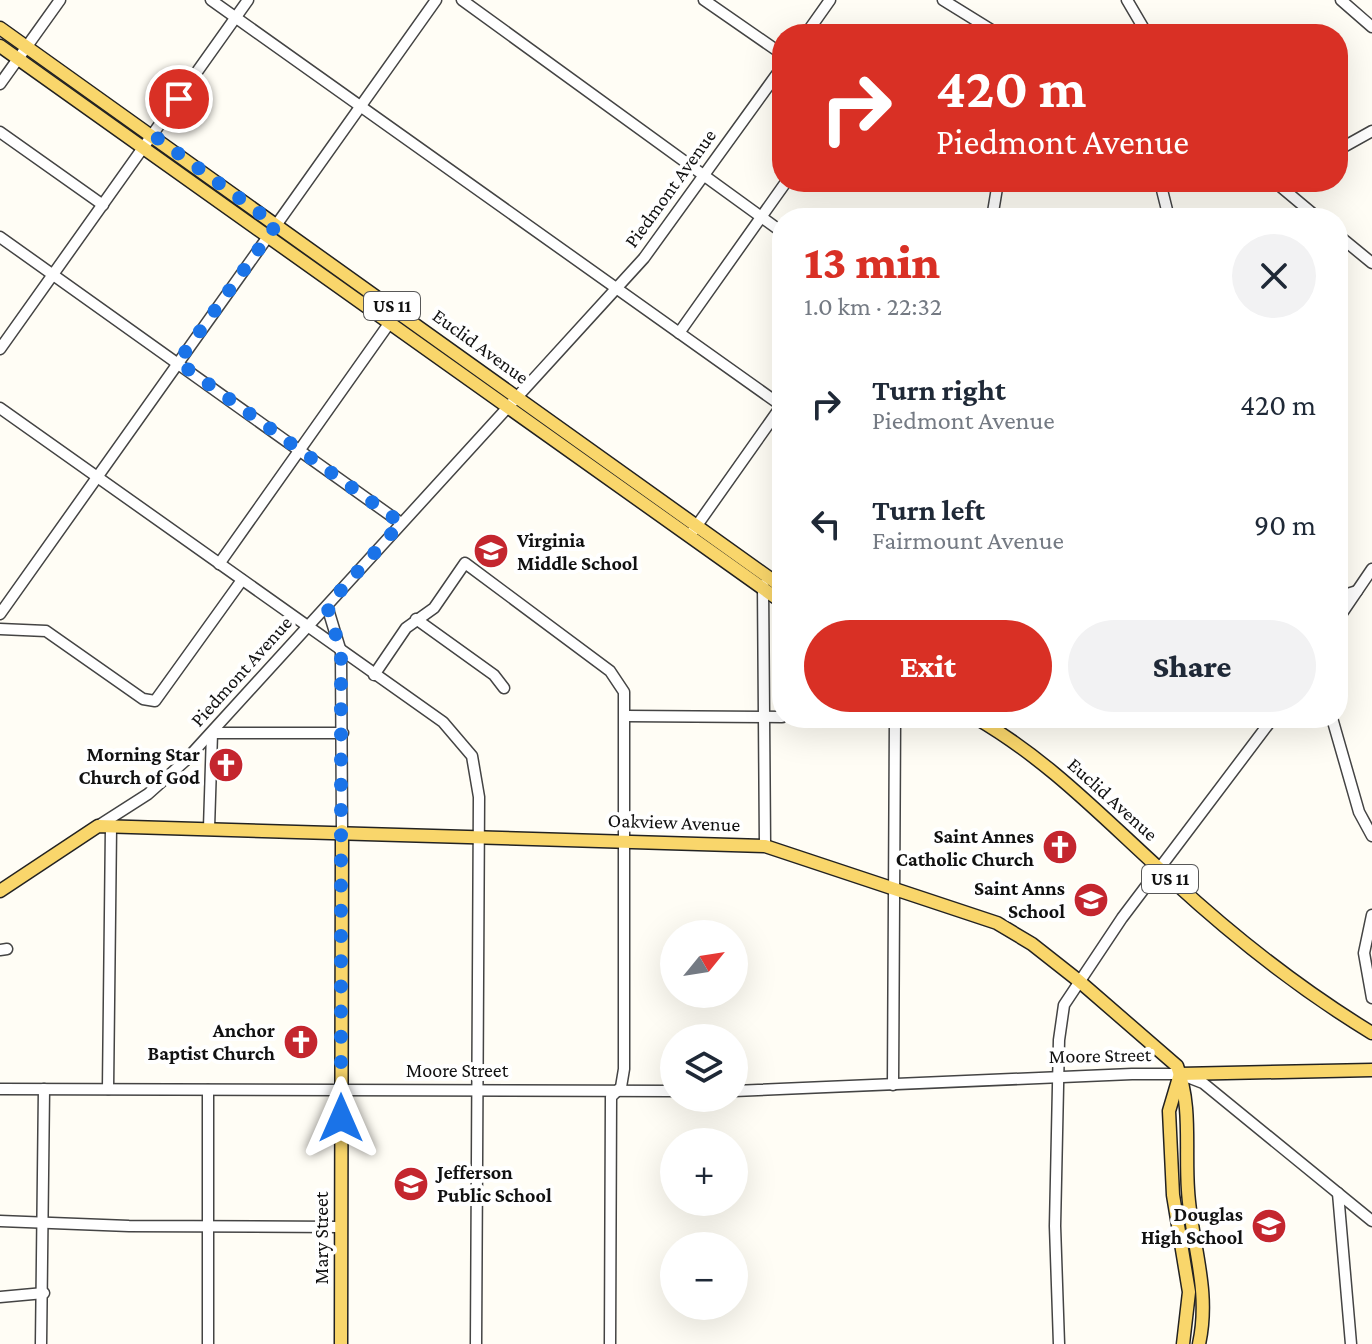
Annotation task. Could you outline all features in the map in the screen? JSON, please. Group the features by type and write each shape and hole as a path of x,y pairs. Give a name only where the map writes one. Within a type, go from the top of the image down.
{"main road":[{"name":"Euclid Avenue","path":"0,28 517,396 632,488"},
{"name":"Euclid Avenue","path":"0,46 506,408 772,580"},
{"name":"Euclid Avenue","path":"693,531 772,595"},
{"name":"Euclid Avenue","path":"991,728 1079,792 1160,868 1313,995 1372,1033"},
{"name":"Oakview Avenue","path":"104,826 626,839 765,846 997,923 1079,981 1171,1058 1180,1074"},
{"name":"Piedmont Avenue","path":"0,891 104,826"},
{"name":"Mary Street","path":"341,1344 342,831"},
{"name":"Moore Street","path":"1180,1074 1372,1070"},
{"path":"1180,1074 1169,1111 1173,1195 1189,1292 1183,1344"},
{"path":"1180,1074 1186,1096 1188,1191 1204,1283 1199,1344"}],"street":[{"path":"0,84 60,0"},
{"path":"211,0 772,398"},
{"path":"0,349 248,0"},
{"path":"0,614 436,0"},
{"path":"462,0 772,224"},
{"path":"704,0 772,47"},
{"path":"813,24 830,0"},
{"path":"943,0 981,24"},
{"path":"1127,0 1141,24"},
{"path":"1341,0 1372,27"},
{"path":"957,10 969,24"},
{"name":"Piedmont Avenue","path":"104,826 165,780 212,733 617,288 653,246 772,81"},
{"path":"1348,144 1372,131"},
{"path":"0,132 103,205"},
{"path":"679,333 779,192"},
{"path":"1290,192 1307,208"},
{"path":"0,237 401,523"},
{"path":"1348,243 1372,263"},
{"path":"219,564 398,311"},
{"path":"0,408 443,722 466,746 477,772 479,835 476,1344"},
{"path":"693,531 772,419"},
{"path":"374,675 416,619 434,608 462,564 467,564 610,671 624,692 624,1069 622,1084 611,1097 610,1344"},
{"path":"1348,604 1372,569"},
{"path":"763,574 765,846"},
{"path":"0,629 46,631 143,699 155,701 242,580"},
{"path":"1348,594 1358,590"},
{"name":"Mary Street","path":"327,606 341,652 342,831"},
{"path":"416,619 501,680 504,688"},
{"path":"626,716 772,717"},
{"path":"893,1085 895,728"},
{"path":"1059,1344 1055,1226 1061,1015 1079,981 1122,918 1265,728"},
{"path":"1335,728 1355,800 1372,836"},
{"path":"209,828 212,733 343,733"},
{"path":"104,826 108,1089"},
{"path":"1372,915 1364,953 1372,998"},
{"path":"1180,1074 1203,1083 1372,1221"},
{"name":"Moore Street","path":"748,1090 1058,1076 1180,1074"},
{"name":"Moore Street","path":"0,1089 660,1091"},
{"path":"41,1344 44,1089"},
{"path":"208,1090 208,1344"},
{"path":"1338,1193 1351,1344"},
{"path":"0,1221 340,1227"},
{"path":"0,1297 44,1293"}],"place":[{"name":"Virginia Middle School","path":"491,551"},
{"name":"Morning Star Church of God","path":"226,765"},
{"name":"Saint Annes Catholic Church","path":"1060,847"},
{"name":"Saint Anns School","path":"1091,900"},
{"name":"Anchor Baptist Church","path":"301,1042"},
{"name":"Jefferson Public School","path":"411,1184"},
{"name":"Douglas High School","path":"1269,1226"}],"route":[{"path":"179,99 153,135 276,225 178,362 401,523 327,606 340,642 344,747 341,1118"}]}
